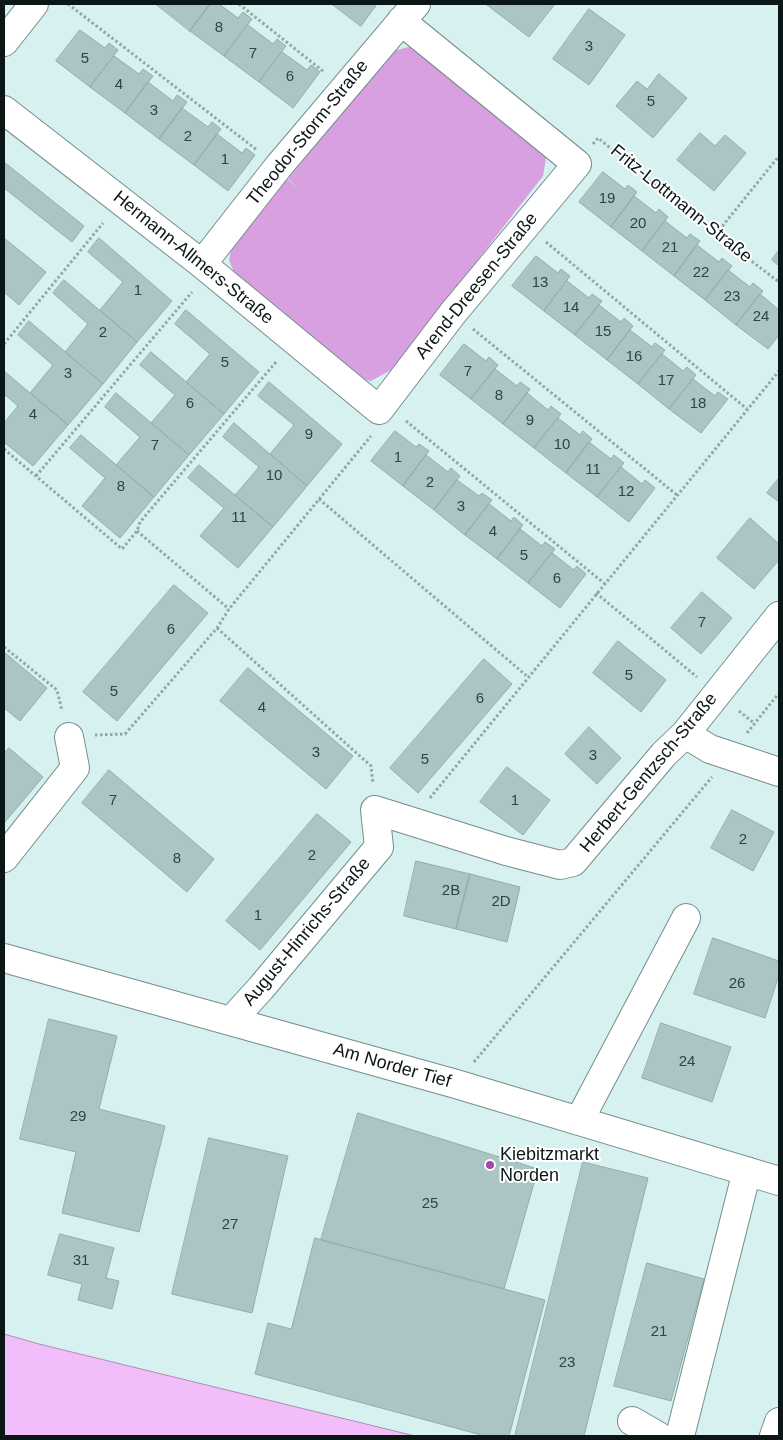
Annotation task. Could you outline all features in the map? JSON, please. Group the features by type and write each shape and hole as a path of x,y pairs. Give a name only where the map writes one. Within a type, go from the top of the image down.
{"street":[{"path":"4,42 34,4"},
{"path":"408,13 578,164"},
{"name":"Theodor-Storm-Straße","path":"206,267 278,167 408,13"},
{"name":"Hermann-Allmers-Straße","path":"4,110 206,267 379,410"},
{"name":"Arend-Dreesen-Straße","path":"379,410 453,313 578,164"},
{"name":"Herbert-Gentzsch-Straße","path":"375,810 506,851 560,865 573,862 664,754 685,734 779,616"},
{"path":"685,734 710,749 779,772"},
{"path":"4,858 75,768 69,737"},
{"name":"August-Hinrichs-Straße","path":"231,1021 379,847 375,810"},
{"path":"579,1121 686,918"},
{"name":"Am Norder Tief","path":"4,958 456,1084 779,1181"},
{"path":"680,1436 747,1171"},
{"path":"632,1421 658,1436"},
{"path":"774,1436 779,1422"}],"path":[{"path":"68,4 278,167"},
{"path":"239,4 343,88"},
{"name":"Fritz-Lottmann-Straße","path":"578,164 598,138 716,234 779,282"},
{"path":"716,234 779,156"},
{"path":"4,344 121,201"},
{"path":"526,226 747,409"},
{"path":"36,476 206,267"},
{"path":"453,313 677,495"},
{"path":"4,449 122,549 137,531 140,522 295,340"},
{"path":"427,802 779,370"},
{"path":"4,647 57,690 69,737 125,734 218,628 229,608 379,425 379,410 398,415 605,584"},
{"path":"318,499 528,676"},
{"path":"137,531 229,608"},
{"path":"596,593 716,693"},
{"path":"218,628 371,766 375,810"},
{"path":"456,1084 730,757 779,693"}],"shaded area":[{"path":"412,46 537,141 546,158 543,176 393,369 371,381 358,378 235,275 229,260 233,240 287,179 299,189 288,179 390,52"},
{"path":"4,1334 39,1344 415,1436 4,1436"}],"building":[{"path":"156,4 210,4 190,31"},
{"path":"210,4 219,4 238,18 243,12 252,19 224,56 190,31"},
{"path":"332,4 377,4 361,26"},
{"path":"488,4 555,4 529,37"},
{"path":"589,9 625,35 589,85 553,59"},
{"path":"248,25 273,44 277,39 286,46 259,82 224,56"},
{"path":"80,30 105,48 109,43 118,50 90,87 56,61"},
{"path":"282,52 307,70 311,65 320,72 293,108 259,82"},
{"path":"114,56 139,74 143,69 153,76 125,113 90,87"},
{"path":"659,74 687,98 653,138 616,106 637,81 647,89"},
{"path":"148,82 173,101 177,95 187,102 159,139 125,113"},
{"path":"182,108 208,127 212,122 221,129 194,165 159,139"},
{"path":"700,133 715,146 725,135 746,153 714,191 677,160"},
{"path":"217,134 242,153 246,148 255,155 228,191 194,165"},
{"path":"4,162 84,226 72,242 4,188"},
{"path":"603,172 625,189 628,185 637,192 611,227 579,202"},
{"path":"634,196 656,213 659,209 668,217 642,251 611,227"},
{"path":"665,221 687,238 690,234 700,241 674,276 642,251"},
{"path":"4,238 46,272 19,305 4,292"},
{"path":"99,238 172,301 137,342 100,310 123,282 88,252"},
{"path":"697,245 719,262 722,258 732,266 705,300 674,276"},
{"path":"779,250 779,266 772,260"},
{"path":"536,256 558,273 561,269 570,276 544,311 512,286"},
{"path":"728,270 750,287 753,283 763,291 736,325 705,300"},
{"path":"64,280 137,342 103,384 65,352 88,324 53,293"},
{"path":"567,281 589,298 592,294 602,301 575,335 544,311"},
{"path":"760,294 779,310 779,335 768,349 736,325"},
{"path":"599,305 621,322 624,318 633,326 607,360 575,335"},
{"path":"186,310 259,372 224,414 186,382 210,354 175,324"},
{"path":"29,321 103,384 68,425 30,393 53,365 18,335"},
{"path":"630,330 652,347 655,343 665,350 638,384 607,360"},
{"path":"464,344 486,361 489,357 498,365 471,399 440,375"},
{"path":"151,352 224,414 189,455 151,423 175,395 140,365"},
{"path":"662,354 683,371 687,367 696,375 669,409 638,384"},
{"path":"495,369 517,386 520,382 530,389 503,424 471,399"},
{"path":"4,371 68,425 33,466 4,442 4,423 18,406 4,394"},
{"path":"693,379 715,396 718,392 728,399 701,433 669,409"},
{"path":"269,382 342,444 307,486 270,454 294,425 258,396"},
{"path":"116,393 189,455 154,497 116,465 140,437 105,407"},
{"path":"527,393 548,410 551,406 561,414 534,448 503,424"},
{"path":"558,418 580,435 583,431 592,439 566,473 534,448"},
{"path":"234,423 307,486 273,527 235,495 259,467 223,437"},
{"path":"395,431 416,447 419,444 429,451 403,486 371,461"},
{"path":"81,435 154,497 120,538 82,506 105,478 70,448"},
{"path":"589,442 611,459 614,455 624,463 597,497 566,473"},
{"path":"426,455 448,472 451,468 460,476 434,510 403,486"},
{"path":"199,465 273,527 238,568 200,536 224,508 188,478"},
{"path":"621,467 642,484 645,480 655,488 629,522 597,497"},
{"path":"779,478 779,502 767,493"},
{"path":"457,480 479,496 482,493 492,500 465,535 434,510"},
{"path":"489,504 511,521 514,517 523,525 497,559 465,535"},
{"path":"750,518 779,544 779,560 754,589 717,558"},
{"path":"520,529 542,546 545,542 555,549 528,583 497,559"},
{"path":"552,553 574,570 577,566 586,574 560,608 528,583"},
{"path":"174,585 208,613 117,721 83,692"},
{"path":"702,592 732,618 701,654 671,628"},
{"path":"618,641 666,680 641,712 593,673"},
{"path":"4,652 47,688 20,721 4,708"},
{"path":"484,659 512,684 418,793 390,768"},
{"path":"248,668 353,756 326,789 220,701"},
{"path":"589,727 621,758 597,784 565,754"},
{"path":"9,748 43,777 4,823 4,754"},
{"path":"507,767 550,800 523,835 480,802"},
{"path":"109,770 214,859 187,892 82,803"},
{"path":"732,810 774,832 753,871 711,848"},
{"path":"317,814 351,842 260,950 226,921"},
{"path":"416,861 470,874 456,929 404,916"},
{"path":"470,874 520,887 507,942 456,929"},
{"path":"713,938 779,961 779,975 765,1018 694,994"},
{"path":"49,1019 117,1036 99,1109 165,1126 139,1232 62,1213 76,1152 20,1139"},
{"path":"661,1023 731,1047 712,1102 642,1078"},
{"path":"358,1113 538,1169 504,1289 321,1240"},
{"path":"209,1138 288,1156 252,1313 172,1294"},
{"path":"583,1162 648,1178 584,1436 515,1436"},
{"path":"60,1234 114,1248 106,1278 119,1281 112,1309 78,1300 82,1284 48,1275"},
{"path":"315,1238 545,1300 509,1436 485,1436 255,1374 268,1323 291,1329"},
{"path":"647,1263 704,1279 671,1401 614,1386"}],"place":[{"name":"Kiebitzmarkt Norden","path":"490,1165"}]}
